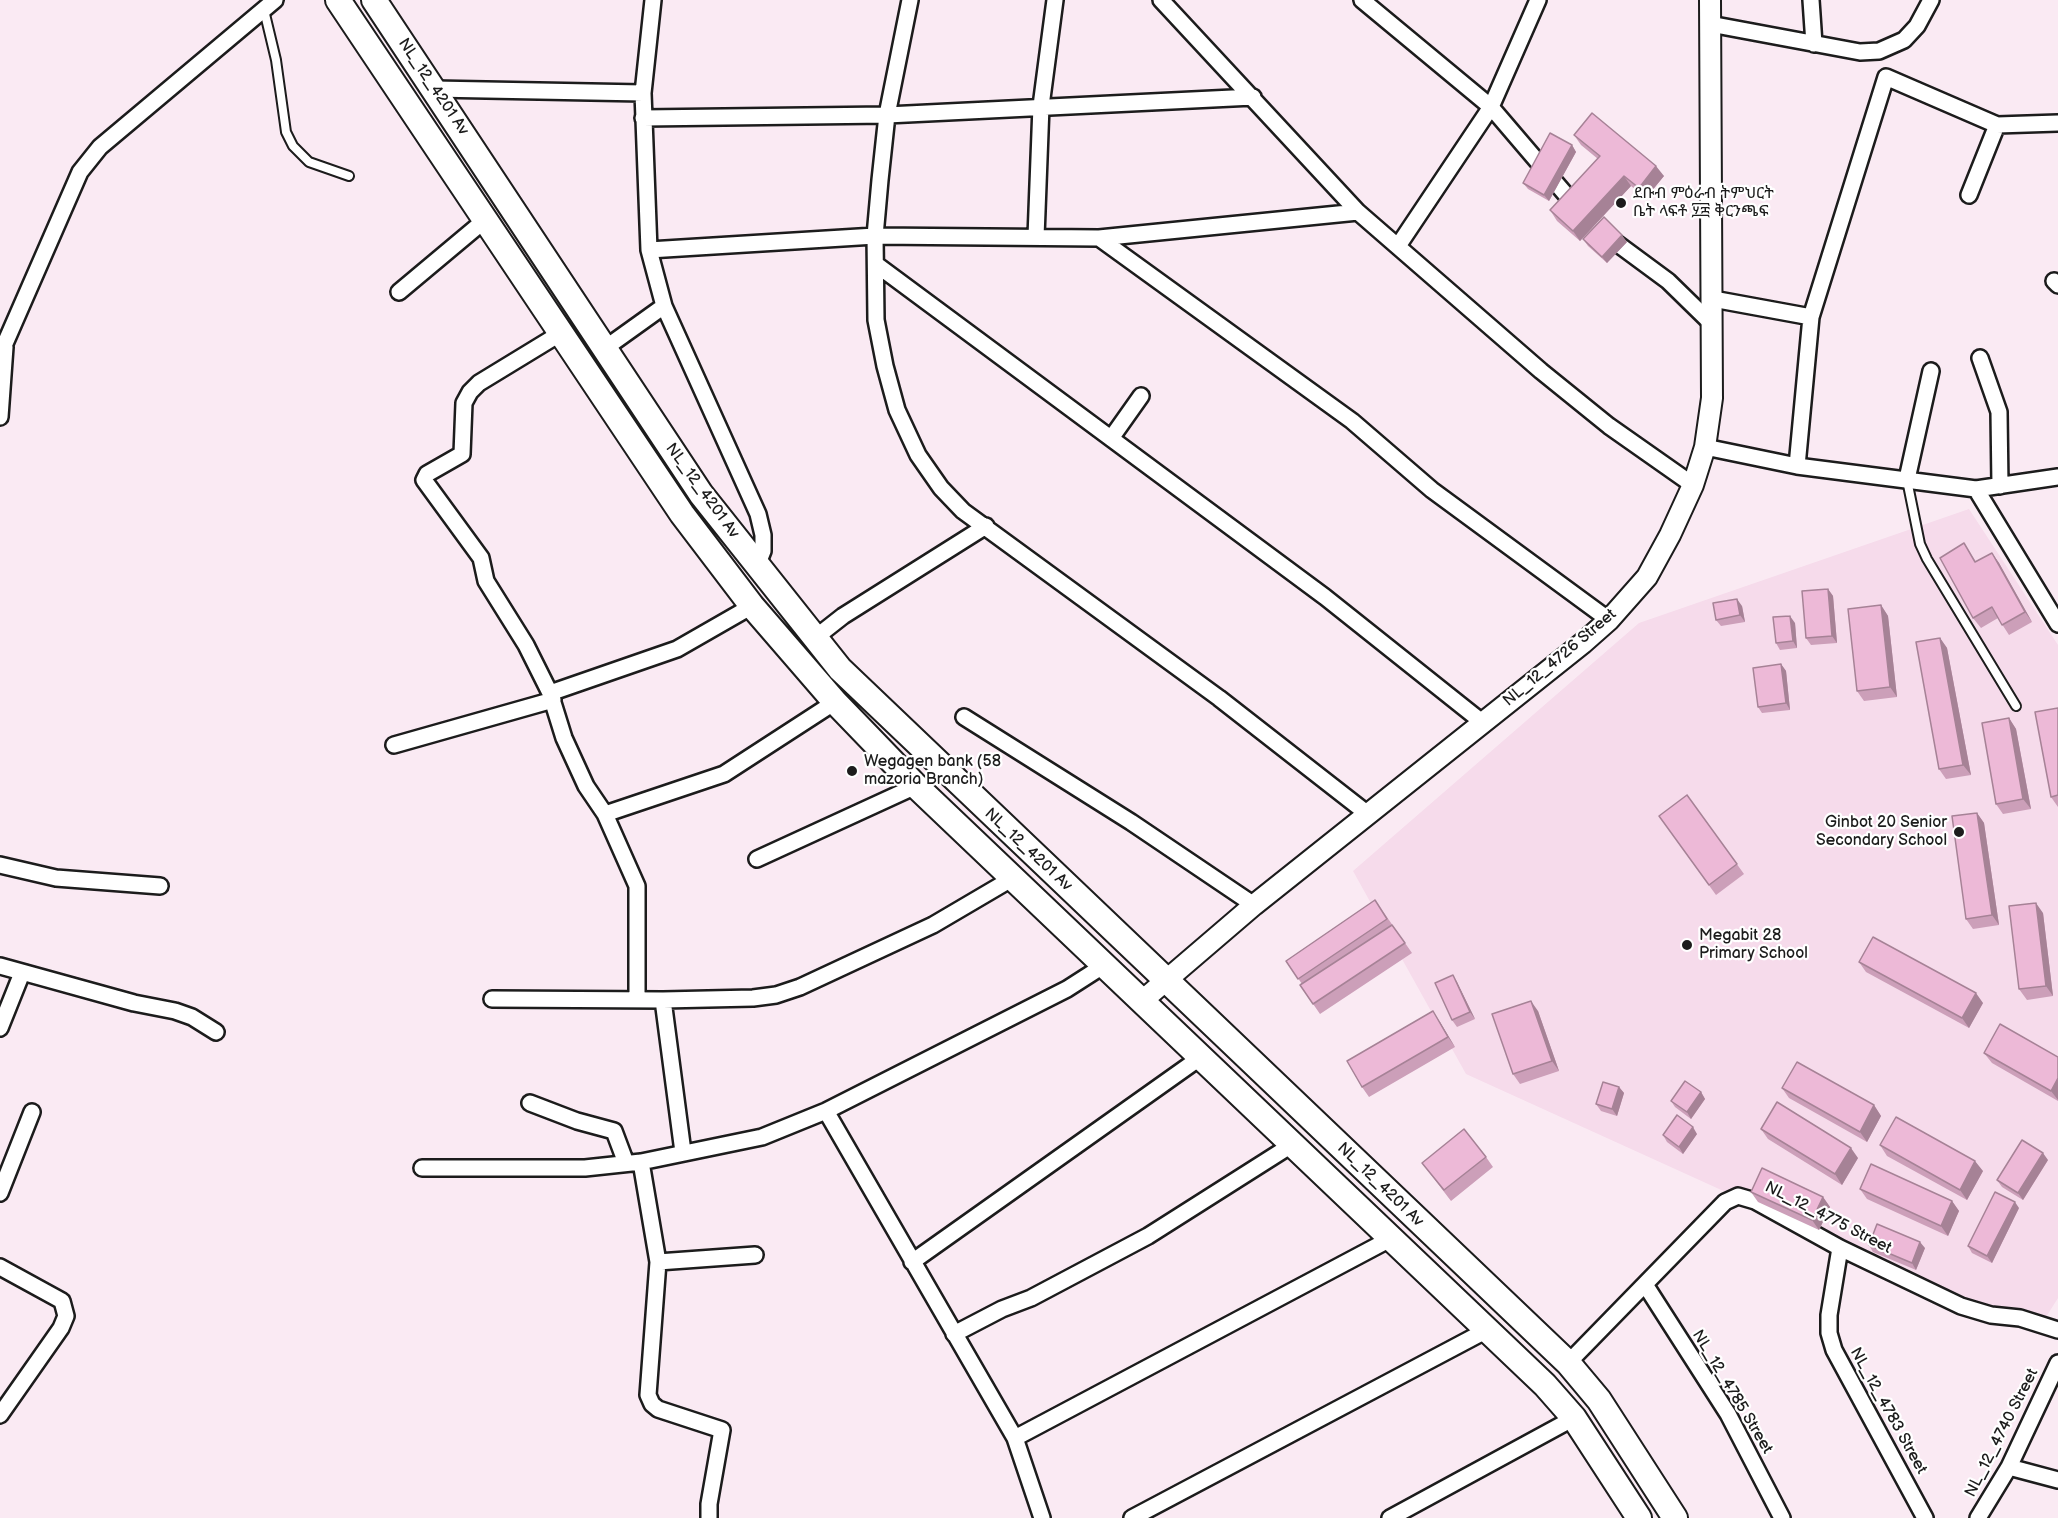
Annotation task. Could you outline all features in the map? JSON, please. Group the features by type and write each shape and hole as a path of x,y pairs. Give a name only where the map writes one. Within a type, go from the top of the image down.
{"main road":[{"name":"NL_12_4201 Av","path":"338,0 682,514 752,606 835,702 916,786 1106,964 1545,1385 1574,1418 1639,1518"},
{"name":"NL_12_4201 Av","path":"374,0 701,494 840,669 900,729 1568,1363 1599,1400 1675,1518"}],"street":[{"path":"653,0 643,93 649,250 664,306 758,514 764,535 763,551 757,566"},
{"path":"910,0 887,115 875,236 876,320 897,410 918,455 941,488 963,511 1219,698 1369,815"},
{"path":"1036,237 1041,106 1055,0"},
{"path":"1161,0 1358,212 1541,371 1609,426 1693,485"},
{"path":"1362,0 1491,107 1594,224 1632,257 1668,281 1711,323"},
{"path":"1398,246 1491,107 1538,0"},
{"name":"NL_12_4726 Street","path":"1142,1001 1254,905 1369,815 1609,620 1647,577 1693,485 1706,447 1712,398 1710,0"},
{"path":"1811,0 1814,44"},
{"path":"1710,24 1860,52 1879,51 1904,40 1917,26 1931,0"},
{"path":"0,417 2,351 80,172 100,147 269,5"},
{"path":"1797,466 1810,317 1886,77 1879,51"},
{"path":"1886,77 1997,125 2058,123"},
{"path":"434,89 643,93"},
{"path":"643,118 887,115 1253,97"},
{"path":"1969,195 1997,125"},
{"path":"649,250 875,236 1099,238 1358,212"},
{"path":"399,292 485,220"},
{"path":"1099,238 1352,421 1432,490 1609,620"},
{"path":"877,265 1316,590 1482,722"},
{"path":"1713,299 1810,317"},
{"path":"604,349 664,306"},
{"path":"561,333 479,383 470,392 464,403 462,454 427,474 424,480 427,488 481,558 486,581 526,645 552,696 575,764 586,786 605,814 637,886 637,999"},
{"path":"1980,358 1999,412 2001,486"},
{"path":"1907,479 1931,371"},
{"path":"1112,437 1141,396"},
{"path":"1706,447 1797,466 1976,489 2058,477"},
{"path":"1976,489 2058,624"},
{"path":"815,638 843,615 986,526"},
{"path":"394,745 552,696 677,649 752,606"},
{"path":"605,814 724,774 835,702"},
{"path":"964,717 1131,822 1254,905"},
{"path":"757,859 916,786"},
{"path":"0,865 56,878 160,886"},
{"path":"492,999 753,998 800,987 933,925 1013,878"},
{"path":"422,1168 585,1168 634,1162 762,1137 826,1111 1067,989 1106,964"},
{"path":"0,966 175,1011 192,1017 216,1032"},
{"path":"0,1028 22,973"},
{"path":"663,1000 683,1152"},
{"path":"912,1262 1201,1057"},
{"path":"530,1103 578,1121 614,1131 634,1162 658,1262 648,1395 651,1404 658,1409 722,1430 709,1504 709,1518"},
{"path":"826,1111 1015,1438 1042,1518"},
{"path":"0,1193 32,1112"},
{"path":"954,1334 1002,1309 1031,1298 1148,1236 1293,1144"},
{"name":"NL_12_4775 Street","path":"1568,1363 1646,1286 1725,1202 1738,1196 1755,1201 1840,1248 1881,1265 1961,1306 1991,1314 2020,1318 2058,1330"},
{"path":"1015,1438 1392,1238"},
{"name":"NL_12_4783 Street","path":"1840,1248 1829,1315 1829,1333 1834,1350 1925,1518"},
{"path":"658,1262 755,1255"},
{"path":"0,1267 62,1301 66,1316 61,1328 0,1415"},
{"name":"NL_12_4785 Street","path":"1646,1286 1728,1414 1782,1518"},
{"path":"1132,1518 1487,1330"},
{"name":"NL_12_4740 Street","path":"1978,1518 2009,1467 2058,1363"},
{"path":"1390,1518 1574,1418"},
{"path":"2009,1467 2058,1480"}],"lane":[{"path":"269,5 286,132 293,146 309,162 349,176"},
{"path":"1907,479 1920,544 1927,560 2016,705"}],"shaded area":[{"name":"Megabit 28 Primary School","path":"1969,509 2058,645 2058,1298 2036,1333 1466,1074 1353,871 1639,623"}],"building":[{"path":"1592,113 1656,166 1639,188 1624,176 1573,231 1550,210 1600,156 1574,135"},
{"path":"1550,133 1572,145 1544,195 1523,183"},
{"path":"1604,217 1622,235 1602,257 1583,239"},
{"path":"1964,543 1975,562 1992,553 2025,612 2002,625 1992,607 1973,618 1940,558"},
{"path":"1828,589 1832,636 1806,638 1802,591"},
{"path":"1737,599 1740,615 1716,620 1713,603"},
{"path":"1881,605 1890,687 1857,691 1848,609"},
{"path":"1790,616 1793,641 1776,643 1773,617"},
{"path":"1940,638 1963,765 1939,769 1916,642"},
{"path":"1781,664 1786,703 1758,707 1753,668"},
{"path":"2058,708 2058,795 2051,797 2035,712"},
{"path":"2009,718 2023,799 1996,804 1982,723"},
{"path":"1687,795 1737,864 1709,885 1659,816"},
{"path":"1977,813 1992,915 1966,919 1952,816"},
{"path":"1375,900 1387,919 1298,979 1286,961"},
{"path":"2036,903 2046,986 2019,989 2009,906"},
{"path":"1392,925 1405,943 1313,1004 1300,985"},
{"path":"1873,937 1976,993 1962,1018 1859,962"},
{"path":"1453,975 1470,1012 1452,1020 1435,983"},
{"path":"1531,1001 1552,1061 1513,1074 1492,1014"},
{"path":"1433,1011 1448,1037 1362,1087 1347,1061"},
{"path":"2000,1024 2058,1057 2058,1078 2051,1091 1984,1053"},
{"path":"1797,1062 1874,1105 1860,1132 1782,1088"},
{"path":"1685,1081 1701,1092 1687,1112 1671,1101"},
{"path":"1603,1082 1619,1087 1612,1109 1596,1104"},
{"path":"1777,1102 1851,1148 1835,1174 1761,1129"},
{"path":"1677,1115 1693,1127 1679,1147 1663,1135"},
{"path":"1896,1117 1975,1161 1960,1190 1880,1145"},
{"path":"1464,1129 1486,1157 1444,1190 1422,1163"},
{"path":"2022,1140 2043,1153 2018,1193 1997,1180"},
{"path":"1871,1164 1952,1201 1941,1226 1860,1189"},
{"path":"1762,1168 1823,1197 1812,1220 1751,1192"},
{"path":"1995,1192 2015,1202 1987,1256 1968,1246"},
{"path":"1877,1224 1920,1242 1912,1263 1869,1245"}],"place":[{"name":"ደቡብ ምዕራብ ትምህርት ቤት ላፍቶ ፶፰ ቅርንጫፍ","path":"1621,203"},
{"name":"Wegagen bank (58 mazoria Branch)","path":"852,771"},
{"name":"Ginbot 20 Senior Secondary School","path":"1959,832"},
{"name":"Megabit 28 Primary School","path":"1687,945"}]}
